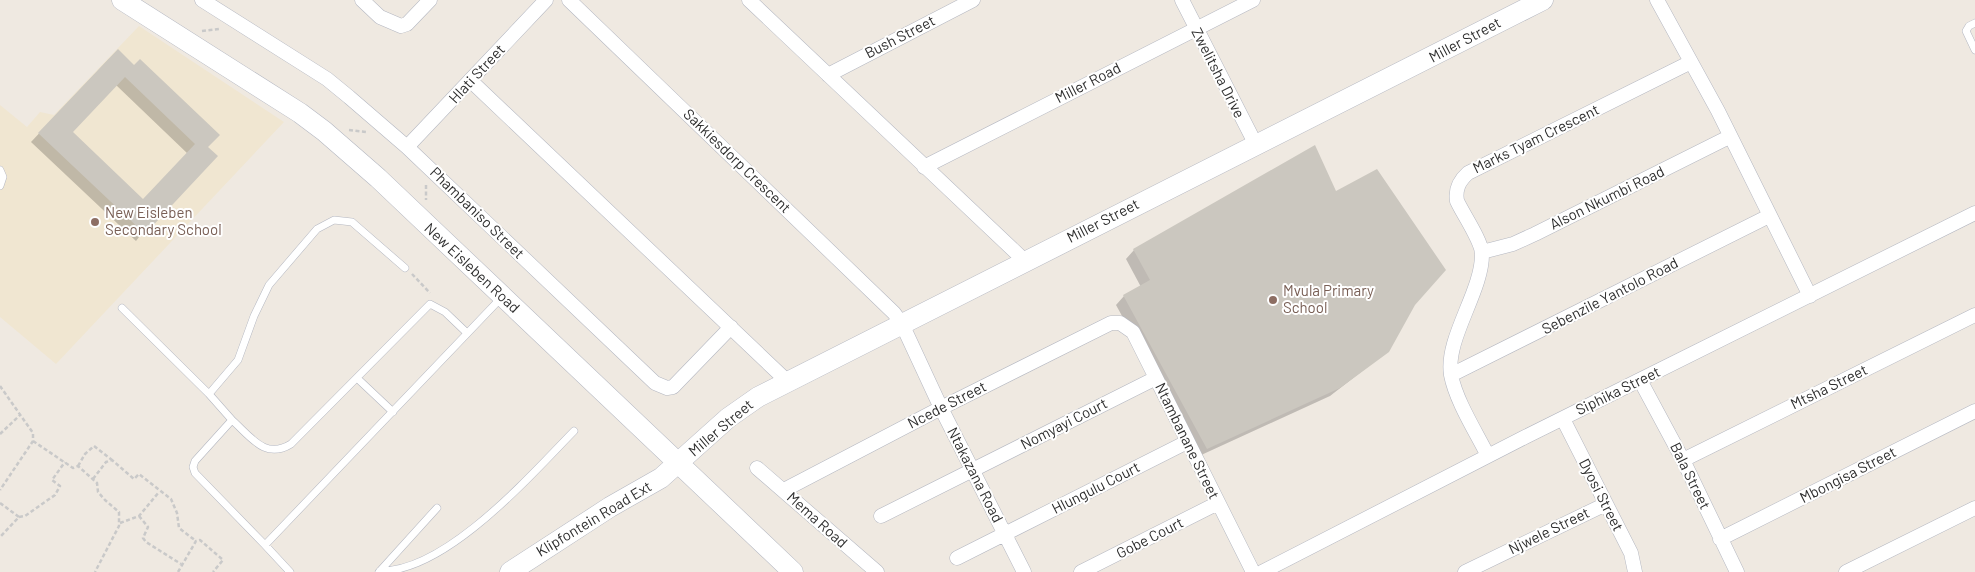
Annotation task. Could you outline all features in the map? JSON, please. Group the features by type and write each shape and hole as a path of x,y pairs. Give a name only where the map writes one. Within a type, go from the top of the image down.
{"street":[{"name":"New Eisleben Road","path":"122,0 264,89 324,131 378,178 793,572"},
{"name":"Phambaniso Street","path":"202,0 327,79 407,147 655,383 667,388 673,387 731,327"},
{"path":"362,0 380,17 400,26 407,24 430,0"},
{"name":"Hlati Street","path":"407,147 546,0"},
{"name":"Sakkiesdorp Crescent","path":"569,0 880,298 902,324"},
{"path":"749,0 1025,261"},
{"name":"Bush Street","path":"828,75 973,0"},
{"name":"Zwelitsha Drive","path":"1182,0 1195,29 1256,145"},
{"name":"Miller Road","path":"924,167 1253,0"},
{"name":"Miller Street","path":"678,464 743,407 788,382 1542,0"},
{"path":"1656,0 1689,63 1710,96 1810,296"},
{"name":"Marks Tyam Crescent","path":"1482,252 1457,201 1457,187 1464,176 1689,63"},
{"path":"471,81 788,382"},
{"name":"Alson Nkumbi Road","path":"1482,252 1513,244 1535,234 1730,137"},
{"name":"Siphika Street","path":"1262,572 1488,456 1975,213"},
{"name":"Sebenzile Yantolo Road","path":"1451,375 1769,216"},
{"path":"1482,252 1478,273 1454,349 1451,375 1488,456"},
{"name":"Mtsha Street","path":"1683,460 1975,315"},
{"name":"Ntambanane Street","path":"1111,323 1120,323 1133,332 1253,572"},
{"name":"Ncede Street","path":"784,490 941,408 1111,323"},
{"name":"Ntakazana Road","path":"902,324 941,408 1024,572"},
{"name":"Nomyayi Court","path":"881,516 1156,378"},
{"name":"Bala Street","path":"1640,380 1683,460 1737,572"},
{"name":"Mbongisa Street","path":"1720,539 1975,411"},
{"name":"Dyosi Street","path":"1563,419 1631,553 1635,572"},
{"name":"Hlungulu Court","path":"957,558 1187,442"},
{"name":"Klipfontein Road Ext","path":"510,572 610,507 656,481 678,464"},
{"name":"Mema Road","path":"757,468 877,572"},
{"name":"Gobe Court","path":"1081,572 1218,503"},
{"name":"Njwele Street","path":"1466,572 1606,504"},
{"path":"1846,572 1975,508"}],"lane":[{"path":"1975,23 1968,26 1966,31 1975,50"},
{"path":"0,170 3,177 0,186"},
{"path":"209,394 238,360 254,316 269,285 317,229 334,220 352,222 406,268"},
{"path":"266,544 502,297"},
{"path":"122,308 209,394 232,420 260,445 269,450 282,449 291,444 358,379 425,308 434,304 467,333"},
{"path":"358,379 393,412"},
{"path":"232,420 195,461 193,467 201,481 266,544 290,572"},
{"path":"379,571 395,572 408,569 474,530 491,516 574,431"},
{"path":"379,571 437,508"}],"path":[{"path":"406,268 430,293 434,304"},
{"path":"0,386 33,432 33,441 0,490"},
{"path":"0,434 20,415"},
{"path":"33,441 73,468 78,466 85,454 94,446 134,480 140,474 157,487 159,492 173,504 179,528 196,541 200,540 223,560 213,572"},
{"path":"93,479 106,462 112,460"},
{"path":"0,503 19,516 25,516 54,495 60,486 52,480 65,462"},
{"path":"78,466 98,483 98,492 120,512 119,524 95,572"},
{"path":"119,524 139,516 159,492"},
{"path":"0,537 19,516"},
{"path":"139,516 148,527 143,538 146,542 181,564"},
{"path":"178,572 196,541"}],"shaded area":[{"name":"New Eisleben Secondary School","path":"139,26 284,122 56,364 0,317 0,105 27,127 40,112 54,115"}],"building":[{"path":"118,49 134,65 140,59 220,135 208,147 218,156 145,234 38,133","holes":["125,77 195,144 143,199 73,132"]},
{"name":"Mvula Primary School","path":"1315,145 1336,191 1377,169 1446,270 1415,305 1389,352 1340,388 1207,449 1123,295 1150,280 1133,249"}],"place":[{"name":"New Eisleben Secondary School","path":"95,222"},
{"name":"Mvula Primary School","path":"1273,300"}]}
